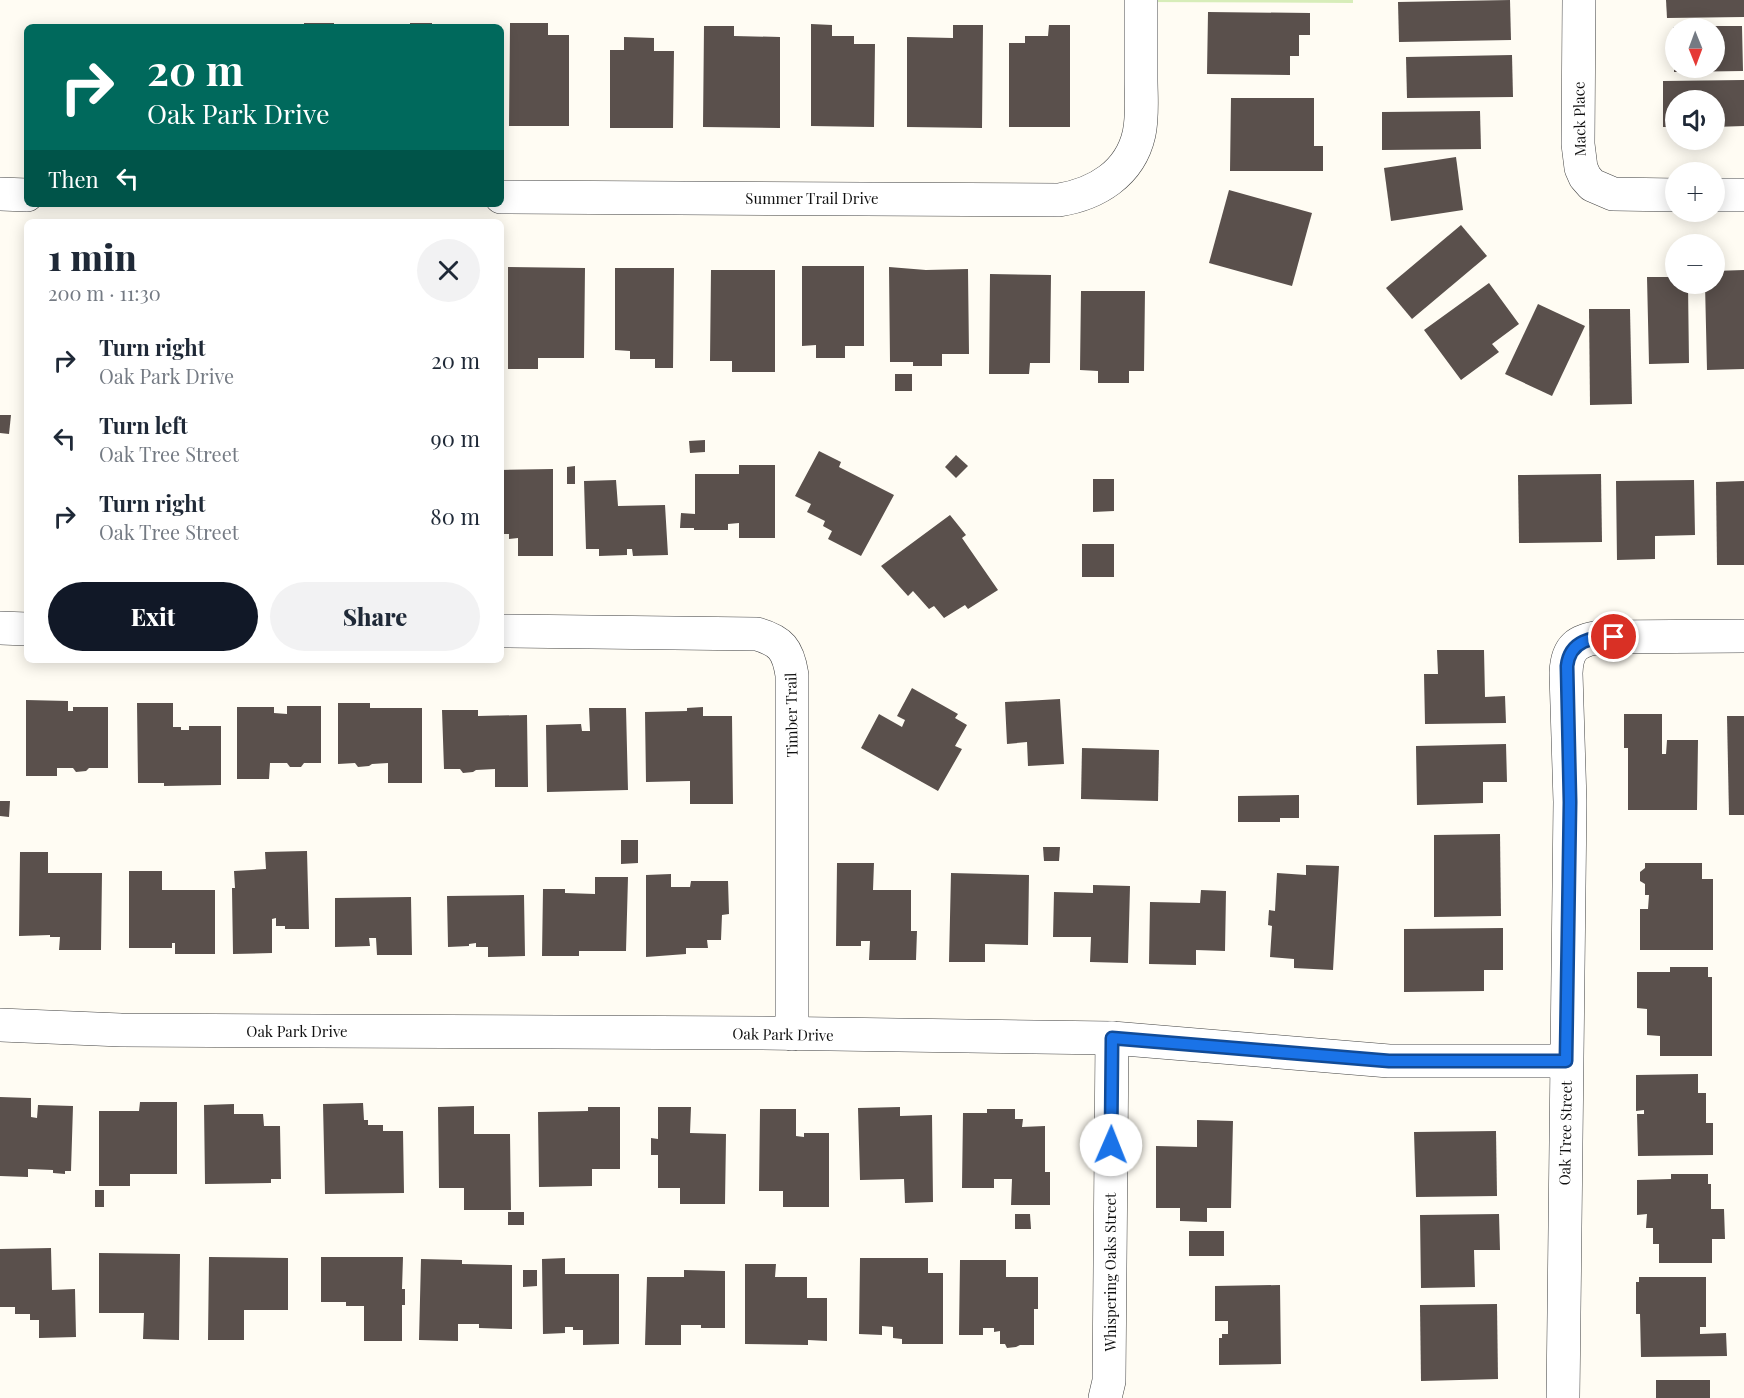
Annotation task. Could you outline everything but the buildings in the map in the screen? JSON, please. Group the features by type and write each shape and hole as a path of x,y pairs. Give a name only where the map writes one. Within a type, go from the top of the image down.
{"street":[{"name":"Summer Trail Drive","path":"504,197 1059,200 1075,197 1104,185 1127,163 1134,149 1141,122 1141,0"},
{"name":"Mack Place","path":"1579,0 1578,144 1581,168 1592,185 1613,194 1665,195"},
{"path":"0,194 24,195"},
{"path":"1725,195 1744,195"},
{"path":"0,627 24,629"},
{"name":"Timber Trail","path":"504,632 757,634 778,643 786,652 792,675 792,1034"},
{"name":"Oak Tree Street","path":"1563,1398 1570,802 1566,673 1568,657 1576,645 1582,641 1602,637 1744,636"},
{"name":"Oak Park Drive","path":"0,1025 133,1030 1112,1038 1389,1061 1566,1061"},
{"name":"Whispering Oaks Street","path":"1105,1398 1109,1381 1112,1038"}],"green space":[{"path":"1141,0 1353,0 1353,3 1141,2"}],"route":[{"path":"1111,1145 1112,1038 1173,1041 1389,1061 1566,1061 1570,802 1566,673 1568,657 1576,645 1592,638 1614,637"}]}
